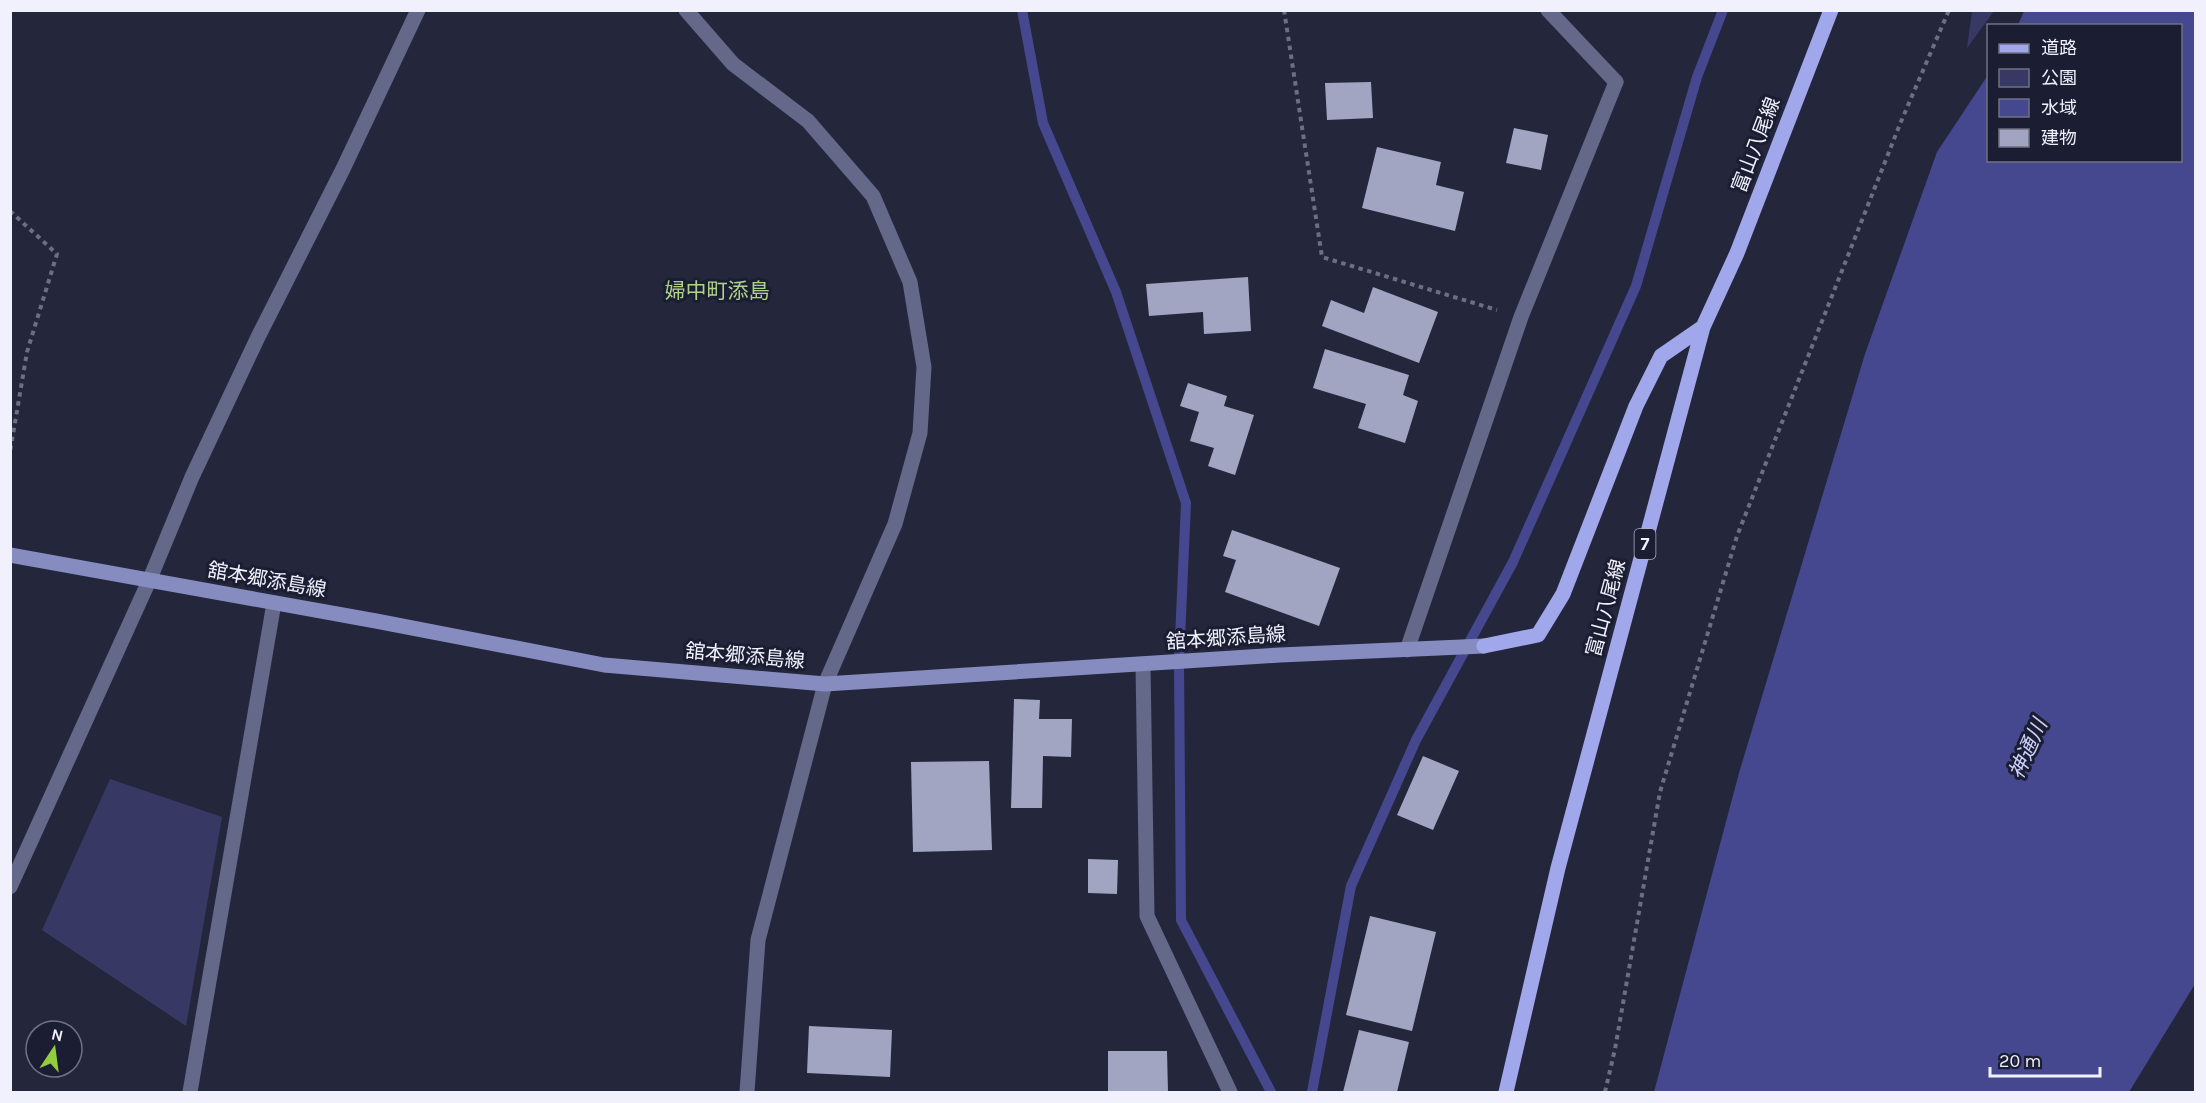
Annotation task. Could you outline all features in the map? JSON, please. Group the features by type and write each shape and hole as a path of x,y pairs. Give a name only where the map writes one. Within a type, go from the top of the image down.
{"main road":[{"name":"富山八尾線","path":"1506,1092 1558,868 1703,327 1737,254 1831,10"},
{"name":"舘本郷添島線","path":"10,555 604,665 825,684 1479,646 1538,635 1563,594 1636,406 1661,356 1703,327"}],"street":[{"path":"10,887 149,580 192,477 418,10"},
{"path":"686,10 734,64 808,121 873,196 910,282 924,367 920,433 895,524 825,684 758,940 747,1092"},
{"path":"1407,650 1521,316 1616,82 1548,10"},
{"path":"190,1092 273,603"},
{"path":"1143,664 1147,916 1230,1092"}],"path":[{"path":"1284,10 1322,257 1521,316"},
{"path":"1605,1092 1660,792 1737,536 1900,124 1948,10"},
{"path":"10,211 57,254 27,352 10,452"}],"green space":[{"path":"1972,11 1994,11 1967,48"},
{"path":"110,779 222,817 186,1026 42,930"}],"water":[{"name":"神通川","path":"2024,11 2195,11 2195,984 2129,1092 1654,1092 1739,773 1865,354 1937,152 1987,77 1987,162 2182,162 2182,24 2018,24"}],"building":[{"path":"1371,82 1373,118 1327,120 1325,83"},
{"path":"1514,128 1548,135 1541,170 1506,163"},
{"path":"1377,147 1441,162 1436,185 1464,192 1455,231 1362,208"},
{"path":"1248,277 1251,331 1204,334 1203,312 1149,316 1146,284"},
{"path":"1373,287 1438,312 1419,363 1322,326 1331,300 1364,313"},
{"path":"1325,349 1409,375 1403,395 1418,401 1405,443 1358,428 1366,404 1313,388"},
{"path":"1188,383 1227,396 1224,406 1254,415 1235,475 1208,466 1214,448 1190,441 1199,412 1180,406"},
{"path":"1232,530 1340,568 1319,626 1225,592 1236,560 1223,556"},
{"path":"1014,699 1040,700 1039,719 1072,719 1071,757 1043,756 1042,808 1011,808"},
{"path":"1423,756 1459,771 1433,830 1397,815"},
{"path":"989,761 992,850 913,852 911,762"},
{"path":"1088,859 1118,860 1117,894 1088,893"},
{"path":"1370,916 1436,932 1412,1031 1346,1015"},
{"path":"809,1026 892,1030 890,1077 807,1073"},
{"path":"1359,1030 1409,1042 1397,1092 1343,1092"},
{"path":"1108,1051 1167,1051 1168,1092 1108,1092"}],"waterway":[{"path":"1022,10 1043,123 1116,292 1186,503 1179,662 1181,920 1271,1092"},
{"path":"1312,1092 1351,886 1416,740 1513,562 1636,286 1697,77 1723,10"}],"district":[{"name":"婦中町添島","path":"717,291"}]}
